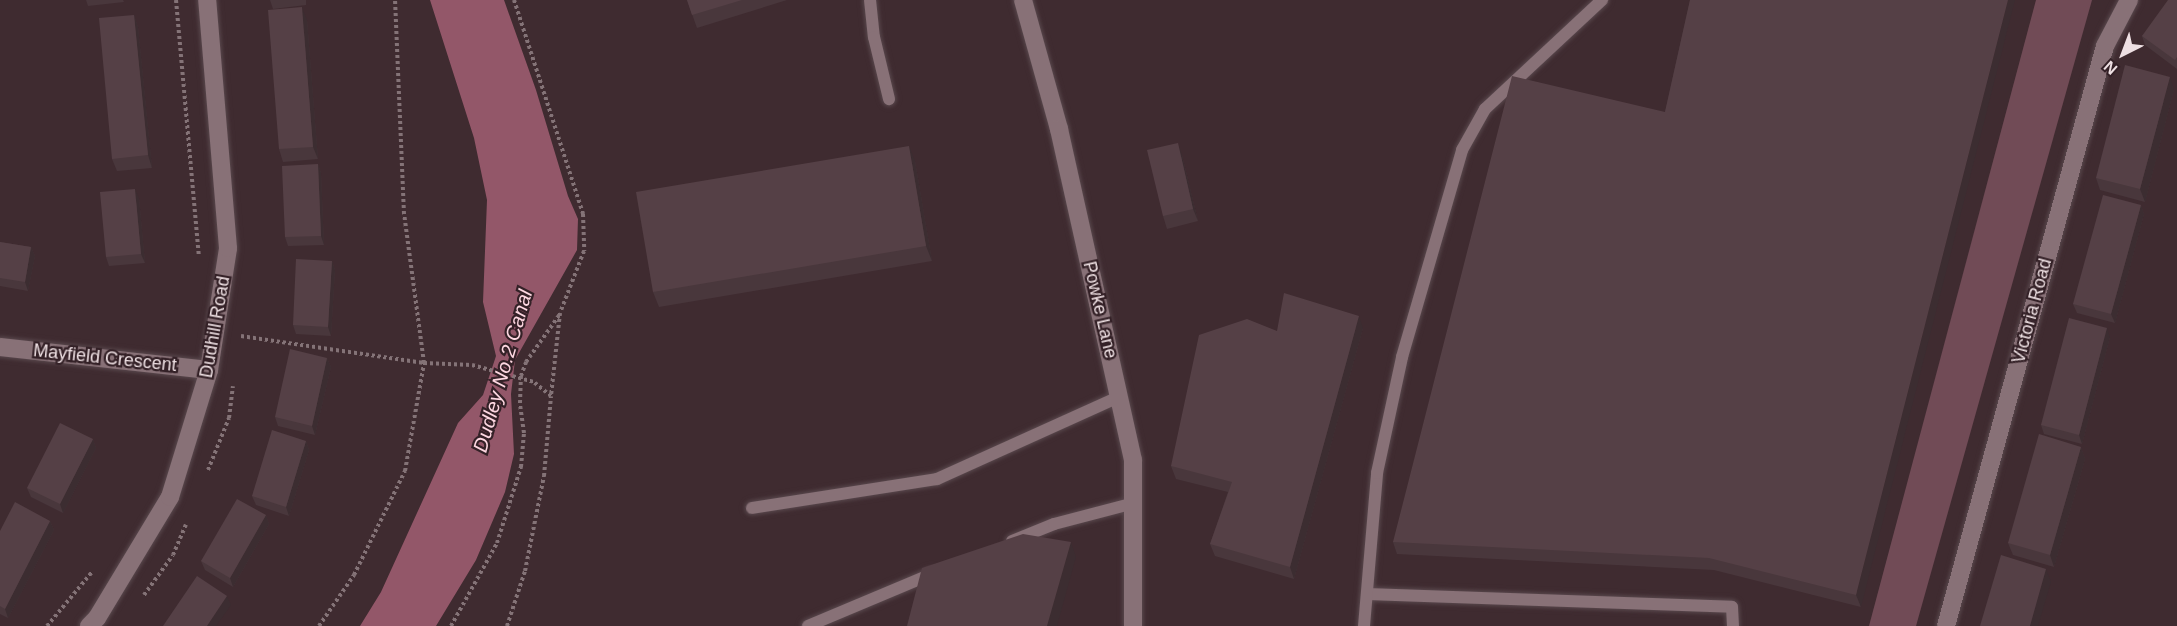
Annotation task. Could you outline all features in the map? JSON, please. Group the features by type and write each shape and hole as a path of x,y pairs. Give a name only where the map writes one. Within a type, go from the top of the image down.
{"street":[{"name":"Dudhill Road","path":"89,626 98,618 170,497 209,370 228,248 207,0"},
{"name":"Powke Lane","path":"1023,0 1059,129 1133,460 1133,626"},
{"name":"Victoria Road","path":"1946,626 2105,46 2129,0"},
{"name":"Mayfield Crescent","path":"0,347 209,370"}],"lane":[{"path":"870,0 874,37 889,99"},
{"path":"1364,626 1377,473 1402,357 1462,150 1485,109 1602,0"},
{"path":"752,508 937,479 1119,397"},
{"path":"1001,546 1054,524 1134,502"},
{"path":"808,626 947,568"},
{"path":"1367,594 1732,607 1733,626"}],"path":[{"path":"176,0 200,265"},
{"path":"319,626 354,575 405,471 424,363 404,214 395,0"},
{"path":"507,626 525,572 544,476 561,314 584,251 583,214 514,0"},
{"path":"451,626 498,543 521,467 524,434 520,403 521,376 526,362 561,314"},
{"path":"215,336 241,336 424,363 472,365 534,382 551,396"},
{"path":"47,626 85,583 98,563"}],"shaded area":[{"path":"2036,0 2092,0 1916,626 1869,626"}],"water":[{"name":"Dudley No.2 Canal","path":"430,0 504,0 536,90 568,196 578,219 577,250 515,360 511,394 514,454 505,492 476,560 436,626 360,626 381,592 458,423 483,395 496,356 483,302 487,200 474,138"}],"building":[{"path":"687,0 742,0 692,15"},
{"path":"1690,0 2008,0 1856,595 1709,558 1393,542 1512,76 1665,112"},
{"path":"2168,0 2177,0 2177,57 2175,60 2142,36"},
{"path":"302,7 313,147 279,149 268,10"},
{"path":"134,15 148,155 112,159 99,18"},
{"path":"2125,65 2170,77 2140,189 2096,178"},
{"path":"1178,143 1193,209 1163,216 1147,150"},
{"path":"909,146 926,246 653,292 636,192"},
{"path":"318,164 321,236 285,237 282,166"},
{"path":"135,189 141,254 106,257 100,192"},
{"path":"2103,195 2141,205 2111,314 2073,304"},
{"path":"0,242 31,247 25,282 0,278"},
{"path":"296,259 332,261 328,327 293,325"},
{"path":"1284,293 1359,316 1290,567 1210,544 1232,482 1171,466 1199,335 1247,319 1277,331"},
{"path":"2069,318 2107,328 2079,435 2041,425"},
{"path":"290,349 327,358 312,426 275,417"},
{"path":"60,423 93,439 60,504 27,488"},
{"path":"272,430 306,441 286,507 252,496"},
{"path":"2039,434 2081,447 2050,555 2008,543"},
{"path":"237,499 266,515 230,578 201,561"},
{"path":"15,502 50,521 5,609 0,606 0,531"},
{"path":"1023,534 1071,542 1047,626 907,626 922,568"},
{"path":"2001,555 2046,569 2030,626 1980,626"},
{"path":"197,576 227,596 207,626 163,626"}]}
